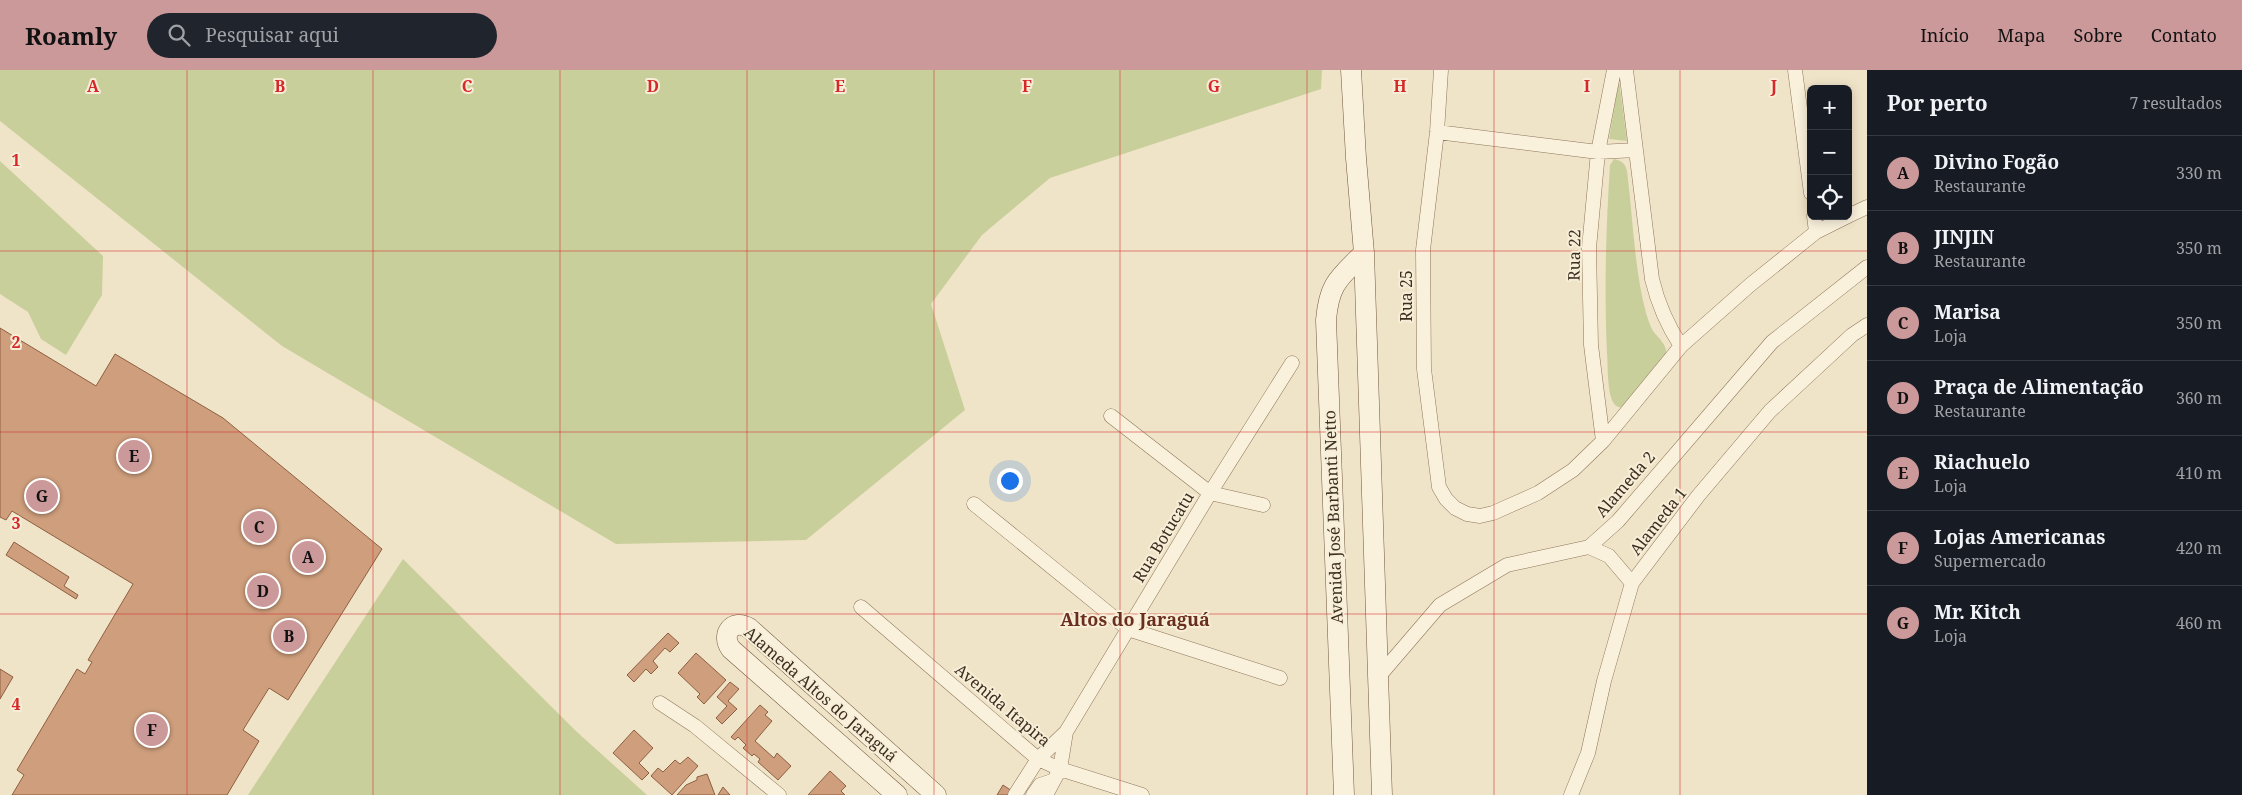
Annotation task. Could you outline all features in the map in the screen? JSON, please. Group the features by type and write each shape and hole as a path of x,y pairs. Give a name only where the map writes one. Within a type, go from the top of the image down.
{"street":[{"path":"1351,70 1364,253 1380,675 1382,795"},
{"name":"Rua 25","path":"1442,70 1437,132 1423,250 1424,369 1439,487 1446,499 1461,512 1487,515 1538,493 1573,470 1603,441"},
{"name":"Rua 22","path":"1603,441 1591,336 1590,248 1598,152 1614,70"},
{"path":"1626,70 1652,279 1658,303 1668,326 1681,346"},
{"path":"1795,70 1809,175"},
{"path":"1437,132 1598,152 1636,150"},
{"path":"1852,214 1867,207"},
{"path":"1814,220 1816,232"},
{"path":"1603,441 1681,346 1750,285 1816,232 1840,220"},
{"name":"Avenida José Barbanti Netto","path":"1344,795 1326,320 1330,294 1335,282 1364,253"},
{"name":"Alameda 2","path":"1380,675 1440,606 1507,565 1589,547 1618,521 1772,342 1867,267"},
{"name":"Alameda 1","path":"1571,795 1588,753 1604,681 1632,583 1698,496 1770,411 1852,335 1867,325"},
{"name":"Rua Botucatu","path":"1015,795 1038,759 1066,732 1210,493 1292,363"},
{"path":"1111,416 1210,493 1263,505"},
{"path":"974,504 1128,629 1280,678"},
{"path":"1589,547 1609,556 1632,583"},
{"name":"Avenida Itapira","path":"861,607 1056,775 1142,795"},
{"name":"Alameda Altos do Jaraguá","path":"897,795 731,649 726,638 727,632 732,626 741,624 749,628 936,795"},
{"path":"660,703 694,726 779,795"},
{"name":"Rua Botucatu","path":"1046,795 1056,775 1066,732"},
{"path":"1033,795 1040,785 1056,775"}],"green space":[{"path":"0,70 1322,70 1321,89 1050,178 982,235 931,304 965,410 806,540 616,544 282,346 0,121"},
{"path":"1619,81 1627,141 1609,139"},
{"path":"1614,159 1623,163 1627,171 1636,260 1646,313 1653,331 1666,349 1666,357 1622,408 1614,403 1611,397 1608,378 1606,329 1607,212 1610,165"},
{"path":"0,161 103,256 102,295 66,355 41,339 28,312 0,294"},
{"path":"403,559 577,732 647,795 248,795"}],"building":[{"path":"0,328 96,386 115,354 223,418 382,549 288,700 269,688 243,730 259,741 227,795 12,795 24,775 17,770 77,669 85,674 92,662 88,660 133,584 12,511 6,520 0,517"},
{"path":"14,542 69,577 64,586 78,595 76,599 6,555"},
{"path":"668,633 679,643 670,652 665,648 653,661 658,667 651,674 646,669 634,682 627,675"},
{"path":"696,653 726,680 704,704 697,697 700,694 678,673"},
{"path":"0,669 13,677 0,699"},
{"path":"730,682 739,689 728,701 737,709 722,724 716,718 727,706 717,697"},
{"path":"760,705 768,712 765,715 772,721 755,741 774,758 777,753 791,766 778,780 758,762 760,759 754,754 752,756 743,748 746,745 738,737 735,740 731,737"},
{"path":"634,730 653,748 639,763 649,773 642,780 613,753"},
{"path":"688,757 698,766 672,795 651,776 658,768 663,772 675,760 680,764"},
{"path":"830,771 846,786 841,791 845,795 808,795"},
{"path":"707,774 715,795 677,795 686,785 697,780 697,777"},
{"path":"1003,785 1018,795 997,795"},
{"path":"723,787 730,795 718,795"}],"place":[{"name":"Riachuelo","path":"134,456"},
{"name":"Mr. Kitch","path":"42,496"},
{"name":"Marisa","path":"259,527"},
{"name":"Divino Fogão","path":"308,557"},
{"name":"Praça de Alimentação","path":"263,591"},
{"name":"JINJIN","path":"289,636"},
{"name":"Lojas Americanas","path":"152,730"}],"district":[{"name":"Altos do Jaraguá","path":"1135,619"}]}
